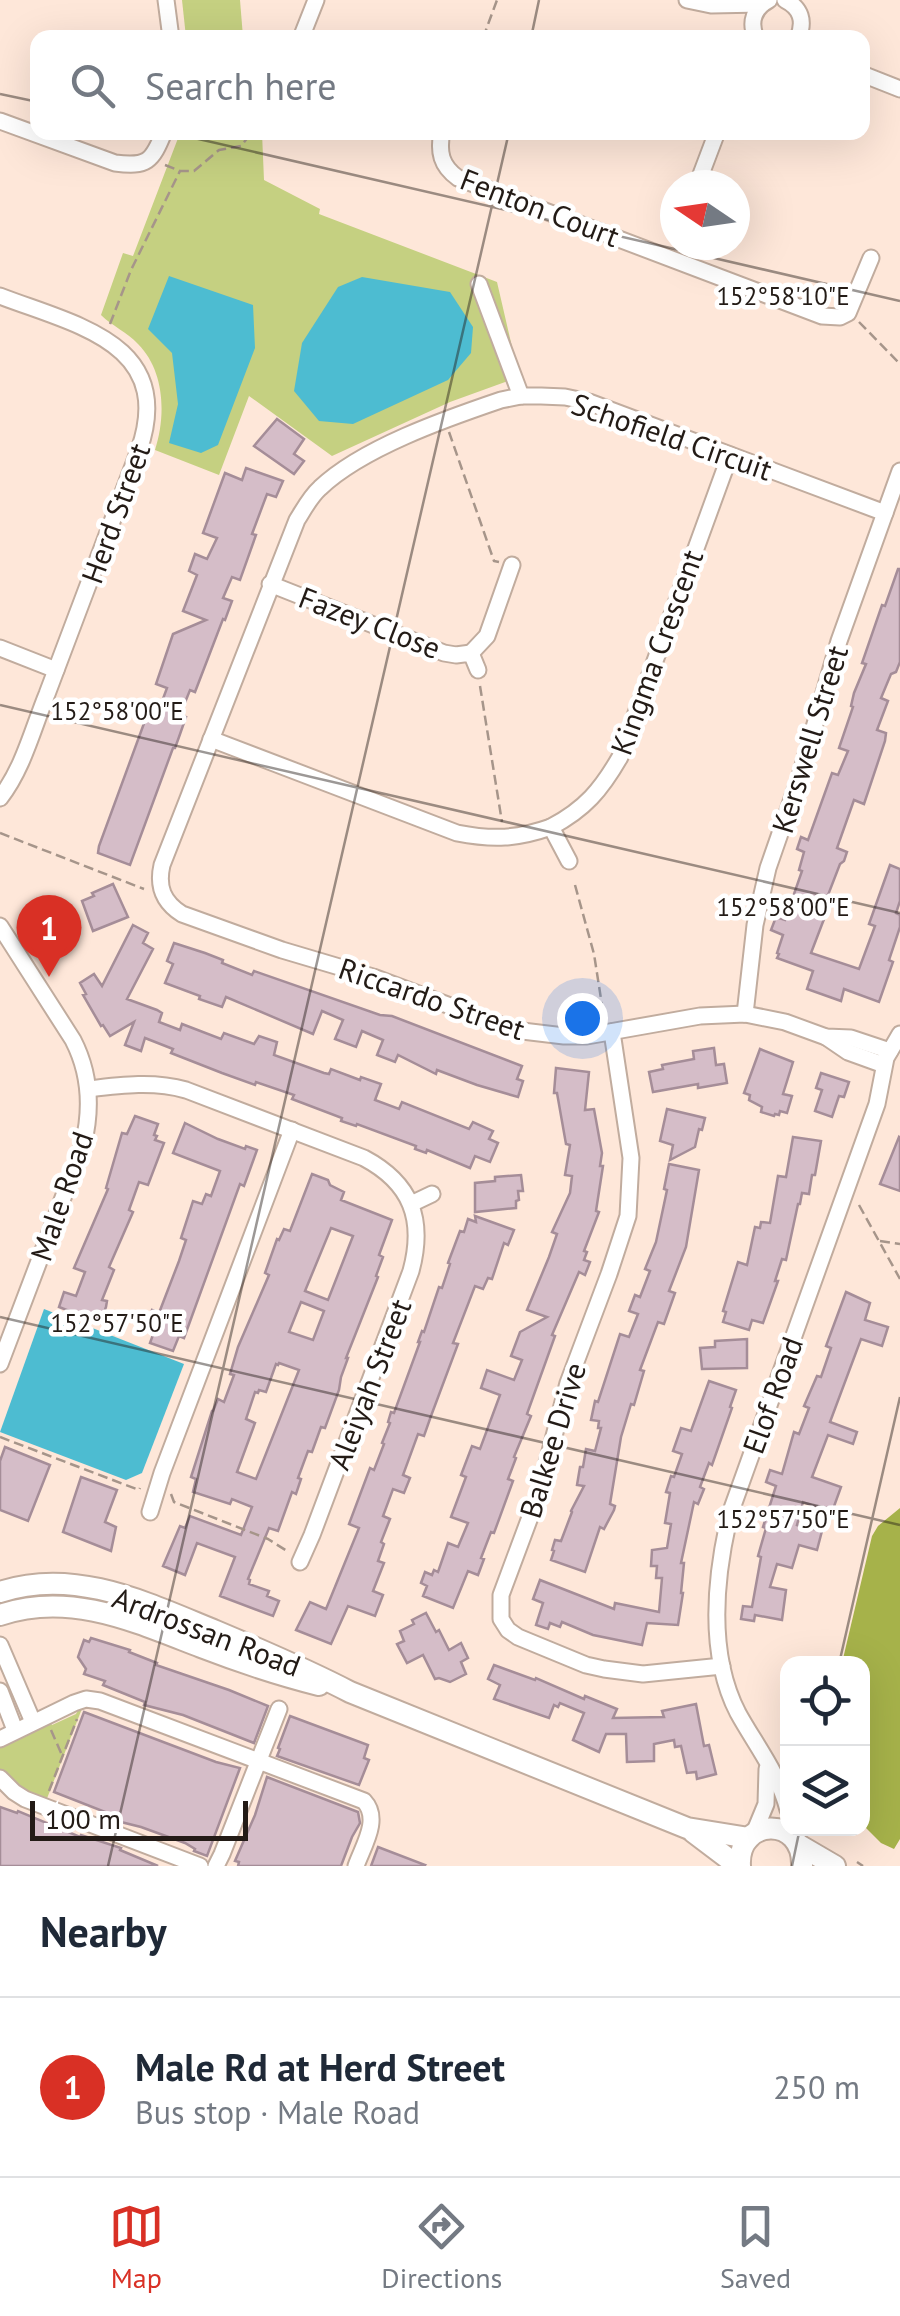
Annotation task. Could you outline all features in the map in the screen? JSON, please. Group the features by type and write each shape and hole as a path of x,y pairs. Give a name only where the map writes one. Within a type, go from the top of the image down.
{"main road":[{"name":"Ardrossan Road","path":"0,1592 46,1583 119,1593 302,1666 350,1692 687,1828 739,1866"},
{"name":"Ardrossan Road","path":"0,1615 44,1606 99,1610 266,1670 350,1692"},
{"name":"Ardrossan Road","path":"687,1828 751,1835 774,1828 796,1844"},
{"path":"739,1866 741,1849 751,1835"},
{"path":"796,1844 835,1866"}],"street":[{"path":"166,0 171,30"},
{"path":"304,30 316,0"},
{"path":"686,0 712,5 766,2"},
{"path":"754,30 757,9 766,2"},
{"path":"791,2 801,16 802,30"},
{"path":"712,5 750,30"},
{"path":"870,77 900,90"},
{"path":"0,121 30,132"},
{"path":"52,140 114,163 134,166 156,154 161,140"},
{"name":"Fenton Court","path":"440,140 441,158 447,170 458,178 660,247"},
{"path":"703,170 714,140"},
{"path":"848,312 871,258"},
{"name":"Fenton Court","path":"693,260 822,316 840,317 848,312"},
{"path":"480,284 521,396"},
{"name":"Herd Street","path":"0,296 98,334 119,348 137,370 147,400 146,431 56,670 9,787 0,798"},
{"name":"Schofield Circuit","path":"166,900 160,884 162,865 297,520 316,491 376,450 501,400 521,396 565,397 589,402 885,513"},
{"name":"Kingma Crescent","path":"211,739 457,833 484,838 526,836 573,815 606,782 620,757 730,455"},
{"name":"Kerswell Street","path":"745,1014 755,925 768,868 800,776 839,641 900,470"},
{"name":"Fazey Close","path":"270,584 456,655 470,653 486,636 512,565"},
{"path":"0,648 56,670"},
{"name":"Fazey Close","path":"470,653 478,670"},
{"path":"551,827 569,862"},
{"name":"Riccardo Street","path":"166,900 182,914 373,977 514,1030 564,1036 608,1025 745,1014 826,1037 848,1052 887,1058"},
{"name":"Male Road","path":"0,926 73,1040 89,1089 83,1145 0,1364"},
{"name":"Balkee Drive","path":"608,1025 631,1158 628,1216 568,1382 539,1493 501,1595 501,1619 518,1637 604,1669 642,1674 722,1666"},
{"name":"Elof Road","path":"780,1787 735,1707 722,1666 718,1581 722,1550 730,1514 877,1104 887,1058 900,1034"},
{"path":"89,1089 168,1085 364,1158 395,1180 411,1204 432,1194"},
{"path":"150,1512 292,1130"},
{"name":"Aleiyah Street","path":"300,1562 412,1270 417,1232 411,1204"},
{"path":"0,1308 19,1315"},
{"path":"0,1644 15,1730"},
{"path":"5,1686 38,1719"},
{"path":"0,1739 84,1700 100,1701 358,1798 370,1807 372,1815 356,1866"},
{"path":"216,1866 279,1709"},
{"path":"751,1835 766,1804 767,1760"},
{"path":"0,1778 14,1792 43,1806 200,1866"}],"path":[{"path":"485,30 497,0"},
{"path":"156,154 159,162 180,171 194,171 220,150 241,146 246,140"},
{"path":"110,326 130,270 180,171"},
{"path":"848,312 900,364"},
{"path":"445,421 494,561 512,565"},
{"path":"478,670 505,838"},
{"path":"0,832 144,889"},
{"path":"574,884 594,954 608,1025"},
{"path":"858,1205 900,1278"},
{"path":"878,1240 900,1244"},
{"path":"43,1806 84,1700"},
{"path":"38,1719 62,1756"},
{"path":"857,1862 863,1866"}],"green space":[{"path":"182,0 240,0 242,30 185,30"},
{"path":"177,140 262,140 264,180 320,209 319,214 497,282 519,377 450,402 332,456 249,396 219,475 155,450 162,409 154,367 138,344 101,315 123,253 133,256"},
{"path":"900,1508 900,1839 894,1849 870,1832 870,1656 844,1656 872,1536"},
{"path":"83,1706 46,1801 21,1788 0,1769 0,1745 50,1721 52,1725 76,1714"}],"water":[{"path":"169,276 253,305 255,348 218,445 201,453 169,443 178,404 172,353 148,329"},
{"path":"362,277 450,292 473,327 471,353 448,380 353,424 319,421 294,391 302,343 338,287"},
{"path":"44,1309 184,1364 142,1473 126,1480 0,1432"}],"building":[{"path":"277,419 304,439 294,454 304,461 294,474 254,446"},
{"path":"246,468 283,481 276,497 267,494 240,580 232,577 223,598 232,601 195,692 190,690 180,715 186,717 130,865 98,853 99,846 146,718 151,720 153,713 157,715 167,688 156,684 173,634 206,620 183,611 197,575 189,571 195,554 207,559 217,538 203,533 225,473 242,480"},
{"path":"898,569 900,662 881,698 888,701 877,730 886,733 885,741 864,804 854,800 837,848 847,852 828,895 829,906 811,953 859,969 875,926 869,924 890,865 900,869 896,913 900,915 900,927 879,1002 844,989 841,1001 807,989 813,971 777,958 783,935 771,930 776,917 785,920 802,871 799,870 804,852 797,849 801,837 808,840 832,773 838,775 848,751 839,748 866,664 862,663"},
{"path":"113,884 128,917 93,931 82,901"},
{"path":"133,925 148,933 143,943 153,949 127,999 162,1013 159,1022 180,1030 182,1024 221,1039 224,1033 254,1044 259,1036 277,1042 274,1055 324,1073 329,1074 331,1069 381,1084 375,1100 399,1109 402,1102 469,1129 473,1122 493,1131 489,1139 498,1143 490,1162 475,1156 470,1168 427,1150 426,1153 415,1149 416,1146 341,1121 342,1118 292,1099 294,1095 256,1082 255,1085 171,1053 173,1049 145,1038 141,1051 125,1045 134,1022 110,1036 83,995 86,994 80,983 94,974 102,986"},
{"path":"174,943 252,975 254,971 392,1016 522,1066 517,1079 523,1081 518,1097 437,1070 436,1074 398,1055 395,1062 377,1055 383,1040 362,1031 356,1047 335,1039 343,1020 322,1011 313,1034 226,997 222,1007 199,999 200,996 165,983 173,964 167,961"},
{"path":"714,1048 716,1065 724,1064 727,1083 653,1092 649,1072 663,1069 662,1065 694,1059 693,1051"},
{"path":"760,1049 793,1062 783,1094 792,1096 787,1113 780,1111 774,1116 761,1112 762,1107 744,1093"},
{"path":"556,1068 589,1072 585,1110 594,1109 603,1166 596,1211 599,1212 584,1251 584,1260 590,1262 585,1275 579,1272 552,1335 555,1336 527,1414 531,1416 508,1479 513,1481 481,1558 484,1559 478,1575 468,1571 453,1608 423,1596 427,1586 421,1583 425,1572 438,1572 448,1543 458,1547 468,1523 451,1517 466,1477 461,1475 472,1446 480,1449 500,1395 481,1388 487,1370 514,1380 522,1360 511,1356 520,1332 547,1317 527,1310 557,1234 552,1232 570,1193 572,1176 565,1175 570,1145 566,1144 554,1093"},
{"path":"821,1073 849,1082 832,1117 815,1111 822,1090 816,1088"},
{"path":"667,1109 705,1118 695,1147 670,1160 673,1145 660,1141"},
{"path":"135,1116 158,1124 155,1140 164,1143 148,1185 139,1182 129,1210 133,1212 109,1267 114,1270 102,1300 107,1301 100,1323 59,1307 64,1292 76,1296 85,1272 74,1268 108,1189 122,1133 127,1134"},
{"path":"185,1123 218,1139 257,1150 244,1186 240,1184 184,1338 179,1336 173,1351 150,1343 154,1332 146,1325 152,1310 159,1313 179,1261 186,1240 181,1238 193,1201 202,1204 206,1194 211,1196 220,1171 173,1153"},
{"path":"793,1137 821,1141 815,1175 809,1194 802,1193 798,1204 786,1260 782,1259 763,1323 752,1320 749,1330 723,1322 723,1311 738,1262 747,1265 755,1227 760,1228 761,1222 770,1223 778,1176 786,1177"},
{"path":"900,1138 900,1191 880,1184"},
{"path":"669,1164 699,1170 686,1247 669,1291 675,1293 664,1324 658,1322 640,1370 644,1371 621,1437 610,1504 615,1506 614,1510 604,1529 600,1527 585,1572 551,1560 552,1550 555,1540 561,1541 584,1486 577,1485 586,1449 595,1451 601,1428 599,1421 591,1420 595,1401 598,1402 620,1334 629,1337 638,1314 629,1311 635,1295 640,1297 650,1271 645,1269 656,1242"},
{"path":"312,1174 344,1192 341,1200 392,1220 379,1255 383,1257 378,1277 346,1358 325,1428 321,1427 312,1452 308,1451 296,1494 292,1492 278,1531 269,1528 248,1579 249,1584 269,1591 267,1596 279,1601 273,1616 220,1596 235,1557 197,1543 185,1575 163,1566 180,1526 185,1528 190,1516 241,1535 252,1507 193,1492 196,1479 191,1477 212,1411 218,1399 224,1402 234,1375 230,1374 238,1347 269,1275 265,1273 277,1239 284,1229 290,1231","holes":["331,1228 353,1236 328,1300 305,1291","301,1302 324,1311 313,1340 289,1332","278,1365 299,1370 256,1479 237,1472 255,1423 246,1419 255,1392 266,1392"]},
{"path":"521,1175 523,1191 518,1191 516,1208 475,1212 475,1183"},
{"path":"475,1216 514,1230 508,1245 504,1243 492,1279 488,1278 483,1289 475,1286 424,1436 418,1434 403,1475 410,1478 404,1493 393,1489 383,1516 390,1519 378,1561 384,1563 373,1591 383,1595 375,1616 348,1606 331,1644 296,1630 310,1602 326,1609 359,1528 349,1524 370,1468 374,1470 384,1444 391,1412 394,1413 439,1287 442,1288 460,1231 464,1232 468,1219 476,1222"},
{"path":"846,1292 870,1303 865,1320 888,1327 882,1346 861,1339 830,1422 857,1432 853,1444 828,1435 812,1477 841,1487 832,1512 803,1502 797,1525 822,1531 817,1550 799,1545 792,1568 777,1564 770,1587 786,1590 782,1620 755,1615 754,1621 741,1619 743,1606 752,1607 766,1528 763,1527 776,1486 766,1482 770,1470 782,1474 794,1432 799,1434 809,1408 804,1406 817,1376 821,1377 831,1348 826,1346"},
{"path":"747,1339 747,1368 702,1369 700,1348 715,1347 715,1341"},
{"path":"709,1381 736,1390 712,1465 709,1463 700,1487 704,1489 698,1504 694,1502 681,1563 683,1593 678,1625 647,1623 642,1645 593,1635 562,1622 560,1627 550,1623 548,1629 536,1625 543,1603 533,1599 540,1580 614,1609 615,1603 659,1612 662,1578 656,1578 657,1566 651,1566 652,1550 667,1548 671,1524 665,1523 670,1493 666,1492 682,1454 673,1451 681,1428 691,1431"},
{"path":"5,1447 50,1465 28,1521 0,1510 0,1461"},
{"path":"81,1477 117,1490 105,1522 116,1527 111,1551 63,1532"},
{"path":"426,1613 449,1650 461,1643 468,1658 461,1662 466,1674 450,1682 435,1679 423,1655 407,1663 397,1644 404,1641 400,1631"},
{"path":"91,1638 268,1706 254,1743 183,1715 144,1705 145,1702 103,1685 105,1681 84,1674 86,1669 78,1657 84,1640 89,1642"},
{"path":"494,1665 617,1709 613,1718 664,1717 662,1711 696,1704 704,1746 709,1745 716,1774 697,1779 696,1772 687,1773 681,1746 675,1747 674,1740 654,1744 654,1761 627,1762 626,1734 606,1734 599,1752 573,1740 584,1713 560,1703 558,1707 554,1705 549,1718 494,1699 500,1685 488,1679"},
{"path":"84,1712 240,1768 207,1856 185,1843 117,1821 118,1817 54,1792"},
{"path":"290,1716 368,1745 364,1758 369,1760 359,1785 277,1756"},
{"path":"267,1777 358,1812 360,1823 341,1866 238,1866 235,1861"},
{"path":"0,1807 121,1848 158,1866 0,1866"},
{"path":"378,1847 425,1865 371,1866"}],"place":[{"name":"Male Rd at Herd Street","path":"49,977"}]}
